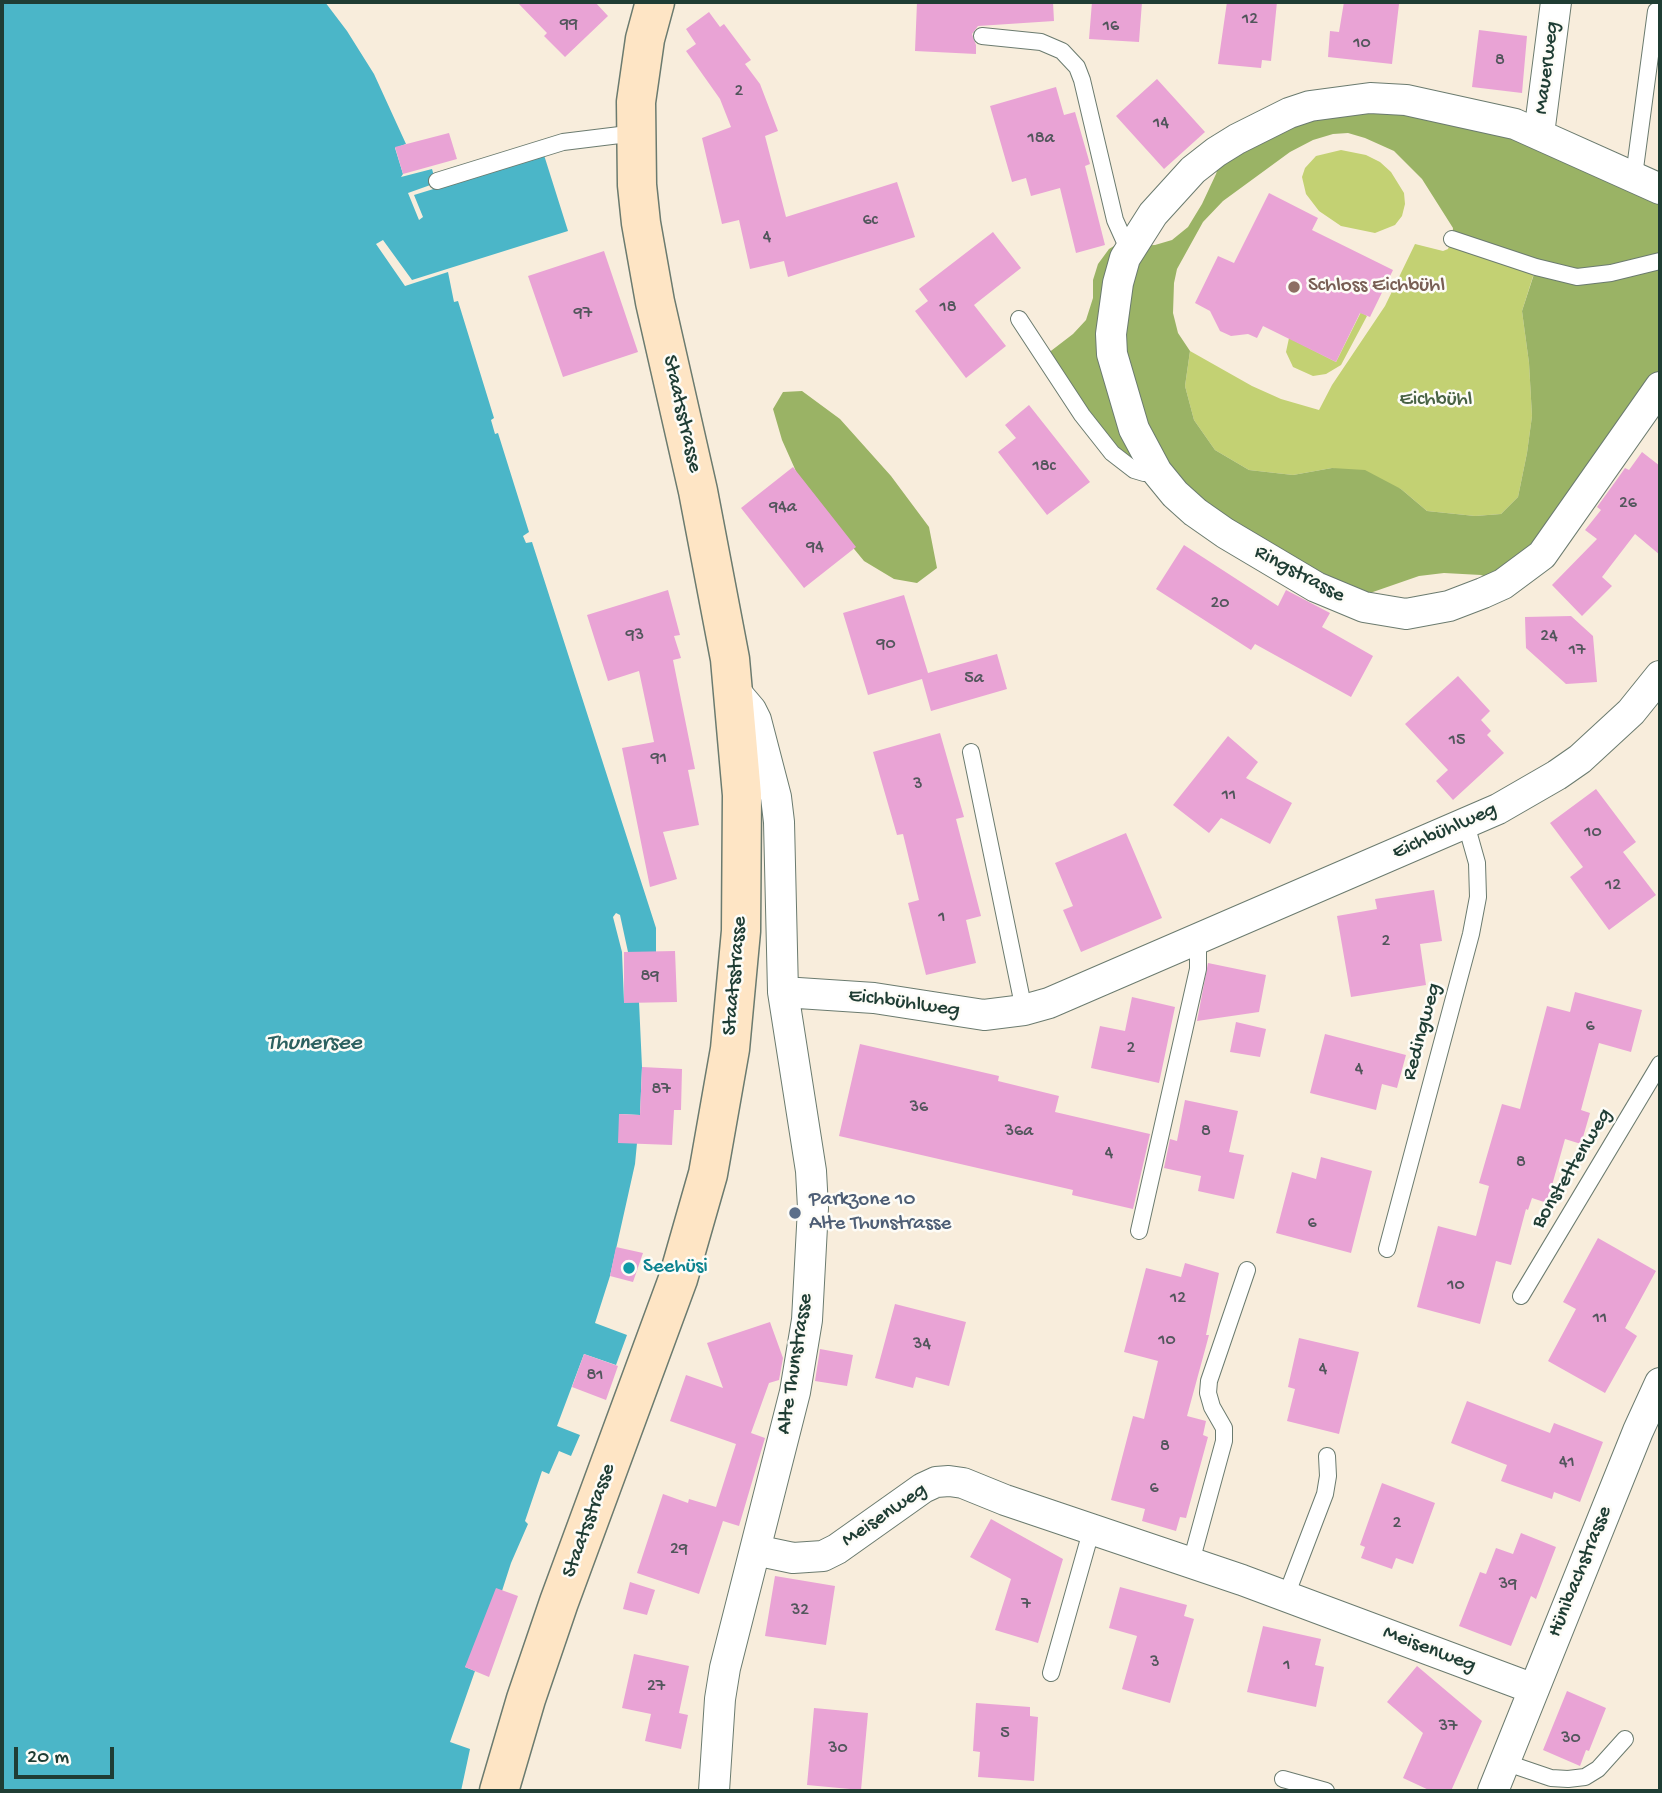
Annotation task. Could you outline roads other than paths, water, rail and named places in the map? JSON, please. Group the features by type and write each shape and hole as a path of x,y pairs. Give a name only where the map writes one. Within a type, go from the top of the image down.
{"main road":[{"name":"Staatsstrasse","path":"499,1791 526,1699 559,1602 674,1290 708,1174 730,1049 741,931 743,840 730,659 698,491 655,302 637,185 636,102 645,39 655,2"}],"street":[{"name":"Mauerweg","path":"1539,134 1556,2"},
{"name":"Ringstrasse","path":"1647,183 1515,124 1406,100 1370,98 1310,106 1289,113 1216,152 1193,170 1153,214 1125,258 1118,283 1111,334 1112,354 1134,429 1157,472 1195,512 1316,587 1363,607 1406,614 1449,606 1503,584 1542,555 1660,387"},
{"name":"Eichbühlweg","path":"783,992 874,998 998,1016 1049,1003 1498,809 1558,775 1580,759 1631,712 1660,676"},
{"name":"Alte Thunstrasse","path":"714,1791 720,1699 725,1668 787,1430 797,1380 807,1320 812,1220 811,1171 783,992 779,822 776,797 757,720 734,691"},
{"name":"Hünibachstrasse","path":"1493,1791 1660,1383"},
{"name":"Meisenweg","path":"755,1550 793,1558 823,1556 923,1488 936,1482 963,1483 1005,1500 1286,1596 1534,1689"}],"lane":[{"name":"Ringstrasse","path":"1647,183 1656,10"},
{"path":"982,36 1041,42 1062,51 1077,67 1115,220 1124,240 1131,247"},
{"path":"437,181 562,142 636,133"},
{"path":"1452,239 1536,267 1577,277 1611,273 1660,261"},
{"path":"1019,319 1082,415 1112,453 1134,470 1144,473 1157,472"},
{"path":"971,752 1024,1010"},
{"name":"Redingweg","path":"1387,1249 1471,934 1478,897 1477,863 1466,824"},
{"path":"1139,1231 1198,969 1198,939"},
{"name":"Bonstettenweg","path":"1521,1296 1660,1063"},
{"path":"1191,1562 1224,1441 1224,1428 1212,1407 1208,1392 1209,1381 1247,1270"},
{"path":"1286,1596 1325,1494 1327,1456"},
{"path":"1051,1673 1092,1528"},
{"path":"1504,1762 1551,1778 1584,1777 1598,1769 1625,1739"},
{"path":"1283,1779 1326,1791"}],"water":[{"name":"Thunersee","path":"2,2 325,2 374,74 406,144 395,148 403,174 401,177 432,169 436,183 408,193 419,220 423,217 414,195 544,155 568,231 412,280 383,240 376,244 405,286 448,272 454,302 458,301 494,418 491,420 495,434 498,433 529,532 523,536 526,543 532,542 656,928 656,952 628,952 620,915 616,913 613,917 622,952 624,1002 639,1002 642,1067 640,1115 619,1114 637,1143 635,1164 610,1276 595,1323 627,1335 616,1365 584,1354 557,1426 580,1435 571,1456 559,1451 549,1474 542,1471 525,1521 528,1524 511,1563 491,1625 465,1667 475,1671 450,1742 470,1749 461,1791 2,1791"}],"place":[{"name":"Schloss Eichbühl","path":"1294,287"},
{"name":"Parkzone 10 Alte Thunstrasse","path":"795,1213"},
{"name":"Seehüsi","path":"629,1268"}],"park label":[{"name":"Eichbühl","path":"1436,401"}]}
